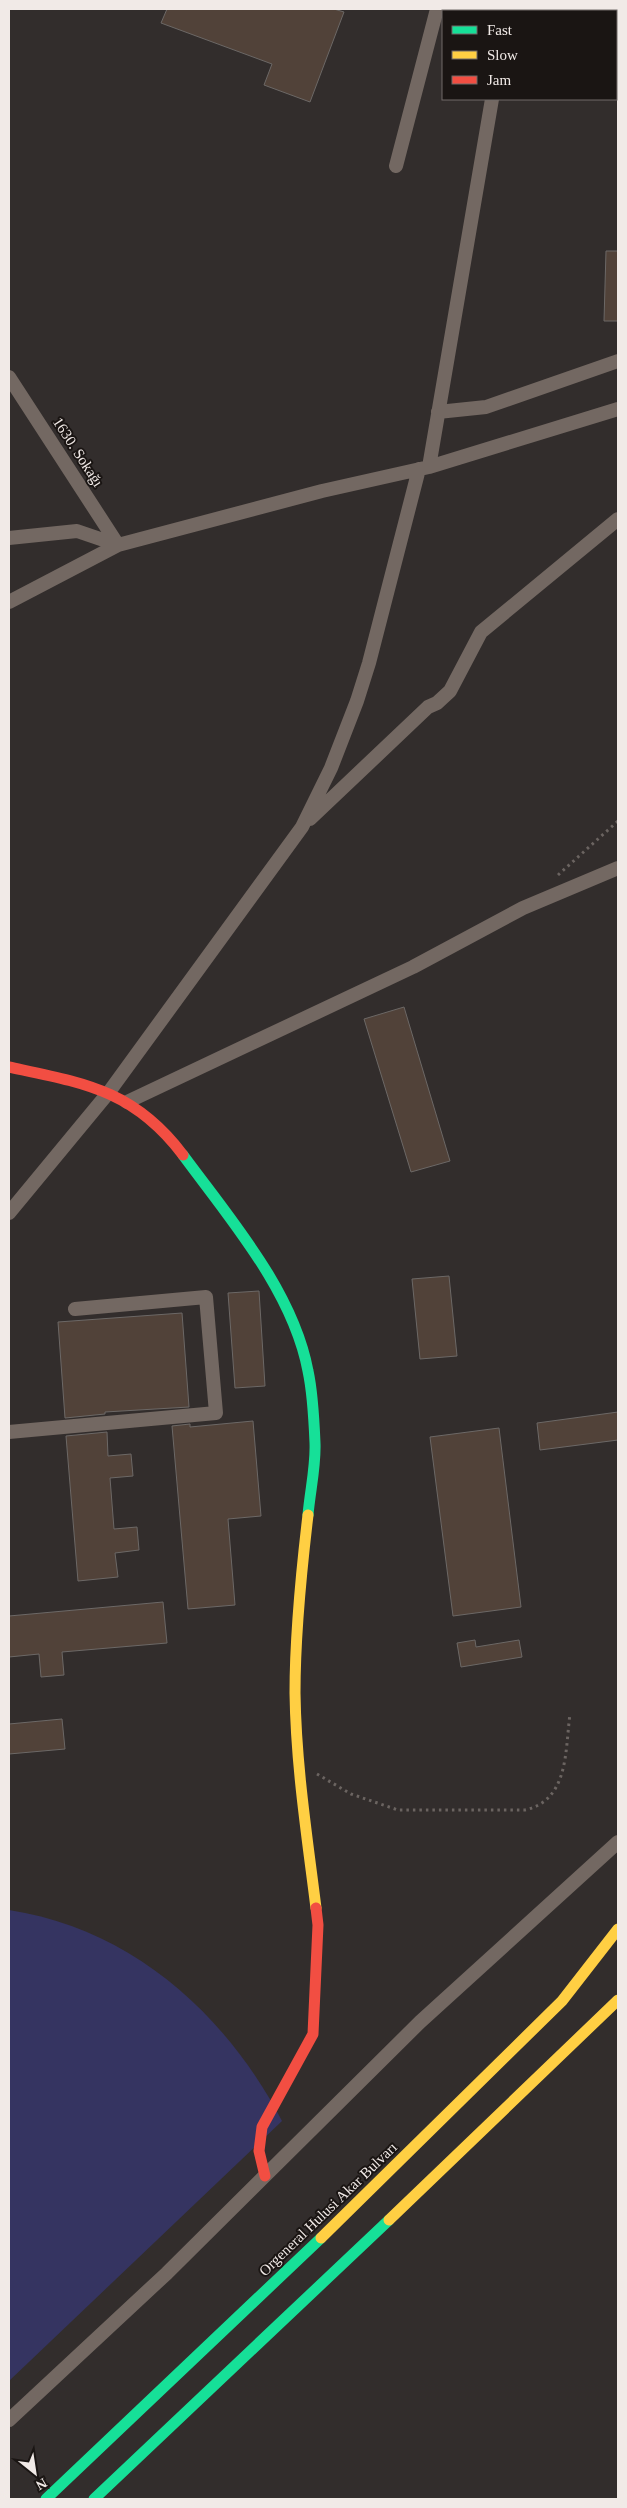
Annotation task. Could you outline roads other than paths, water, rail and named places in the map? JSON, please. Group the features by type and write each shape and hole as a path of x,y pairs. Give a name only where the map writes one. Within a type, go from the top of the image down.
{"main road":[{"path":"9,1067 81,1082 109,1092 127,1102 167,1134 244,1233 260,1258 285,1305 300,1342 308,1369 312,1396 315,1445 296,1644 295,1693 298,1763 318,1925 313,2034 262,2128 259,2151 265,2176"},
{"name":"Orgeneral Hulusi Akar Bulvarı","path":"46,2499 329,2230 549,2015 618,1929"},
{"path":"94,2499 433,2179 543,2069 618,2000"}],"street":[{"path":"396,166 437,9"},
{"path":"9,1213 109,1092 302,826 331,768 357,701 369,663 438,412 492,100"},
{"path":"438,412 486,407 618,362"},
{"name":"1630. Sokağı","path":"9,377 118,545"},
{"path":"9,602 118,545 313,494 424,468 618,409"},
{"path":"302,826 428,707 445,696 481,632 618,519"},
{"path":"9,538 77,531 118,545"},
{"path":"127,1102 413,967 523,908 618,868"},
{"path":"9,1432 216,1412 206,1297 75,1309"},
{"path":"9,2420 167,2273 463,1982 618,1842"}]}
